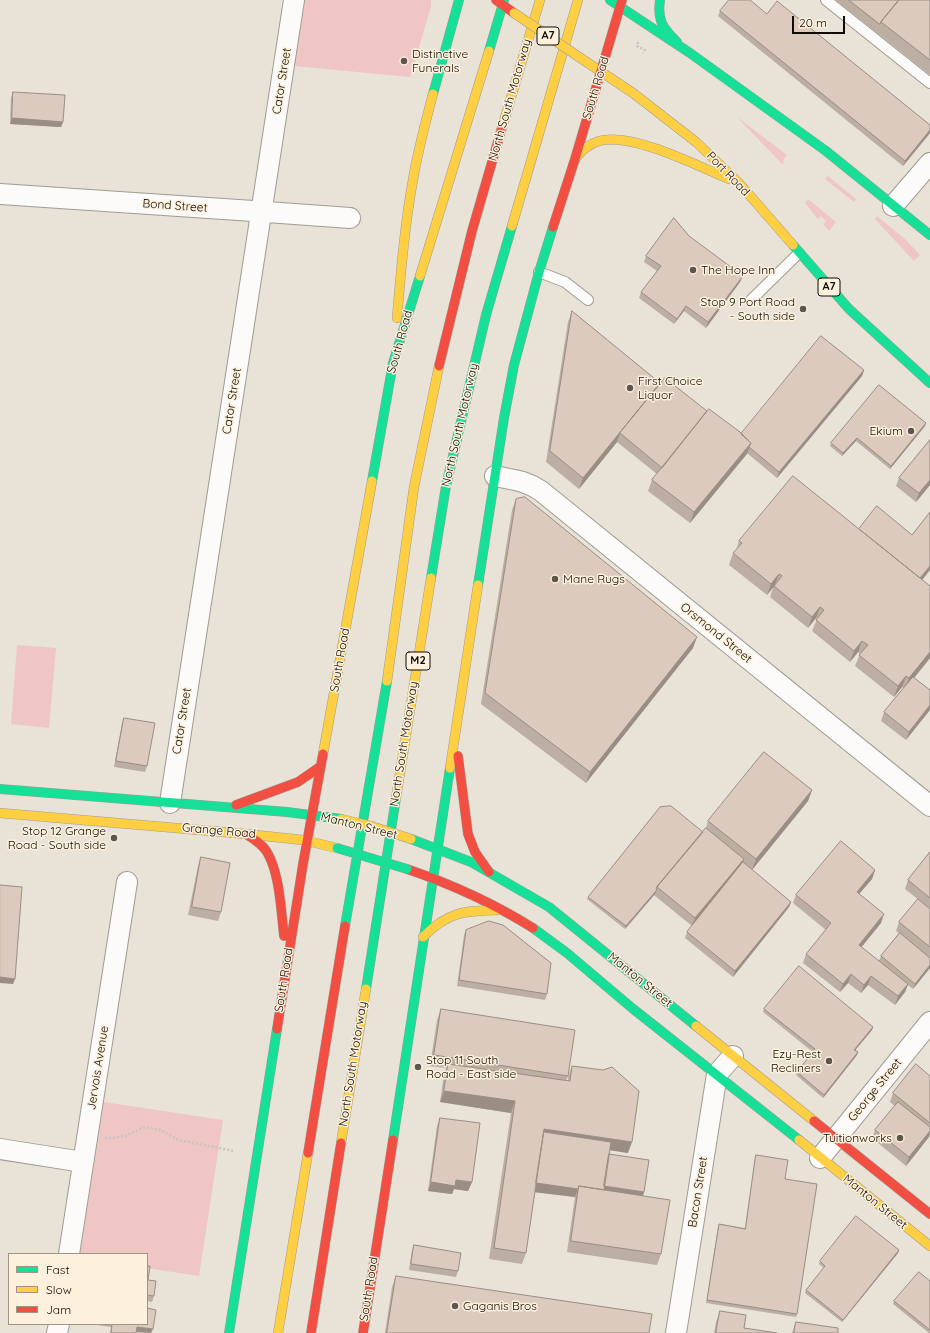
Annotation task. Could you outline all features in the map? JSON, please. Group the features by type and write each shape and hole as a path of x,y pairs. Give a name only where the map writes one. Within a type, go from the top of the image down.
{"main road":[{"path":"393,363 405,229 414,174 435,87 459,0"},
{"name":"North South Motorway","path":"278,1333 341,947 384,698 414,487 444,341 472,231 540,0"},
{"name":"North South Motorway","path":"311,1333 446,486 486,315 578,0"},
{"path":"610,0 621,3 826,151 930,235"},
{"path":"660,0 658,18 664,30 690,53"},
{"name":"South Road","path":"229,1333 307,841 393,363 501,2"},
{"name":"Port Road","path":"501,2 514,13 601,71 669,119 696,142 738,182 849,309 930,383"},
{"name":"South Road","path":"363,1333 432,877 504,418 514,366 539,272 575,159 621,3"},
{"path":"575,159 583,150 594,143 620,139 670,154 738,182"},
{"path":"455,733 468,834 475,852 489,872"},
{"path":"229,807 298,782 321,766"},
{"name":"Grange Road","path":"0,789 312,814"},
{"name":"Grange Road","path":"0,813 246,834 307,841 337,848 432,877"},
{"name":"Manton Street","path":"312,814 371,826 411,839 471,862 524,891 565,920 930,1214"},
{"path":"246,834 265,848 272,862 282,920 287,966"},
{"name":"Manton Street","path":"432,877 463,890 539,932 930,1246"},
{"path":"423,937 436,924 454,914 472,911 501,910"}],"street":[{"name":"Cator Street","path":"170,803 294,0"},
{"path":"893,206 930,163"},
{"name":"Bond Street","path":"0,194 350,218"},
{"name":"Orsmond Street","path":"495,476 526,482 541,491 930,806"},
{"name":"Jervois Avenue","path":"69,1253 127,882"},
{"name":"George Street","path":"820,1158 930,1022"},
{"path":"716,1074 733,1056"},
{"name":"Bacon Street","path":"676,1333 716,1074"},
{"path":"0,1149 83,1162"}],"lane":[{"path":"826,0 930,84"},
{"path":"751,300 800,253"},
{"path":"539,272 565,282 588,300"}],"path":[{"path":"638,41 637,46 645,50 643,53"},
{"path":"105,1138 125,1136 145,1127 160,1130 179,1140 234,1151"}],"shaded area":[{"path":"305,0 431,0 431,7 410,77 294,66"},
{"path":"737,117 787,155 784,159 783,165"},
{"path":"828,176 856,199 854,202 825,179"},
{"path":"808,199 836,222 829,231 823,224 826,221 821,216 818,219 805,203"},
{"path":"877,216 906,240 920,255 914,261 875,219"},
{"path":"17,645 56,648 49,728 11,724"},
{"path":"104,1102 223,1120 199,1276 148,1268 148,1253 80,1253"}],"building":[{"path":"729,0 750,0 767,14 777,1 930,125 930,130 905,161 720,11"},
{"path":"849,0 899,0 880,24"},
{"path":"899,0 930,0 930,60 881,22"},
{"path":"13,92 65,95 63,122 12,118"},
{"path":"674,218 689,236 743,276 708,322 686,306 677,319 641,292 661,266 646,256"},
{"path":"572,311 660,383 583,478 550,451"},
{"path":"821,336 864,370 779,472 749,447 751,443 741,434"},
{"path":"665,378 707,411 662,468 620,433"},
{"path":"879,385 926,423 891,466 857,438 843,453 831,443"},
{"path":"709,409 740,432 751,443 694,512 652,480"},
{"path":"930,440 930,480 919,493 899,478"},
{"path":"793,476 930,586 930,652 909,678 906,676 898,686 859,655 868,645 862,641 854,651 816,620 824,610 820,607 812,617 774,586 782,576 781,575 779,574 771,584 733,553 742,543 739,541"},
{"name":"Mane Rugs","path":"525,497 697,637 590,772 485,693 516,499"},
{"path":"877,506 912,535 930,512 930,566 920,578 859,529"},
{"path":"913,677 930,690 930,705 909,732 884,712"},
{"path":"124,718 155,723 147,766 116,761"},
{"path":"764,752 812,790 756,859 708,821"},
{"path":"671,806 703,832 626,926 588,897 660,807"},
{"path":"706,828 744,859 695,918 657,887"},
{"path":"841,841 875,870 857,892 884,914 859,945 908,984 898,996 871,976 864,985 851,974 843,984 806,954 831,923 796,895"},
{"path":"930,852 930,898 908,880"},
{"path":"201,857 230,863 221,912 192,907"},
{"path":"743,862 791,902 735,971 687,932"},
{"path":"0,885 22,887 15,979 0,977"},
{"path":"918,899 930,909 930,947 899,922"},
{"path":"489,921 503,925 551,963 547,994 459,980 466,930"},
{"path":"900,933 930,958 930,965 915,984 881,956"},
{"path":"799,966 873,1027 854,1050 858,1052 824,1095 797,1072 815,1049 764,1009"},
{"path":"441,1009 575,1030 568,1076 434,1055"},
{"path":"448,1064 570,1081 572,1066 603,1070 612,1067 639,1091 632,1142 544,1129 526,1253 494,1248 515,1101 444,1091"},
{"path":"916,1064 930,1076 930,1123 893,1093"},
{"name":"Tuitionworks","path":"898,1102 930,1127 930,1131 909,1157 875,1130"},
{"path":"440,1118 480,1123 472,1182 456,1180 455,1186 431,1182"},
{"path":"544,1132 611,1142 604,1190 579,1186 578,1189 536,1183"},
{"path":"609,1154 649,1160 644,1192 604,1186"},
{"path":"756,1155 788,1160 785,1179 817,1184 797,1314 707,1300 719,1224 745,1229"},
{"path":"579,1186 670,1200 661,1254 571,1241"},
{"path":"856,1216 899,1250 843,1320 806,1290 825,1266 820,1261"},
{"path":"414,1245 461,1253 458,1271 411,1264"},
{"path":"148,1266 150,1266 148,1280"},
{"path":"919,1272 930,1281 930,1330 894,1301"},
{"name":"Gaganis Bros","path":"396,1276 652,1314 649,1333 387,1333"},
{"path":"148,1280 156,1281 154,1296 148,1295"},
{"path":"148,1308 156,1310 153,1329 137,1327 136,1333 111,1333 112,1325 148,1325"},
{"path":"720,1311 746,1315 744,1328 777,1333 716,1333"},
{"path":"796,1322 838,1328 838,1333 794,1333"}],"traffic: fast":[{"path":"433,94 459,0"},
{"path":"489,51 504,0"},
{"path":"610,0 690,53 826,151 930,235"},
{"path":"660,0 659,13 662,24 677,42"},
{"path":"431,578 446,486 486,315 512,226"},
{"path":"478,585 504,418 514,365 539,272 553,227"},
{"path":"793,245 849,309 930,383"},
{"path":"372,481 393,363 420,276"},
{"path":"345,926 387,681"},
{"path":"393,1140 450,768"},
{"path":"0,789 287,812 341,819"},
{"path":"366,989 396,798"},
{"path":"411,839 471,862 549,907 696,1026"},
{"path":"337,848 407,869"},
{"path":"533,928 567,953 632,1008 799,1140"},
{"path":"229,1333 277,1029"}],"traffic: slow":[{"path":"501,131 540,0"},
{"path":"512,226 578,0"},
{"path":"514,13 582,59"},
{"path":"420,276 489,51"},
{"path":"582,59 633,93 696,142 738,182 793,245"},
{"path":"397,318 408,210 420,144 433,94"},
{"path":"575,159 586,148 599,141 629,141 665,152 729,179"},
{"path":"387,681 414,487 439,366"},
{"path":"323,754 372,481"},
{"path":"396,798 431,578"},
{"path":"450,768 478,585"},
{"path":"0,813 246,834 303,840 337,848"},
{"path":"341,819 371,826 411,839"},
{"path":"423,937 432,928 449,917 467,912 500,910"},
{"path":"341,1143 366,989"},
{"path":"696,1026 814,1121"},
{"path":"799,1140 930,1246"},
{"path":"278,1333 308,1153"}],"traffic: jam":[{"path":"496,0 514,13"},
{"path":"553,227 575,159 622,0"},
{"path":"439,366 472,231 501,131"},
{"path":"277,1029 303,864 323,754"},
{"path":"458,756 468,834 475,852 489,872"},
{"path":"236,805 298,782 321,766"},
{"path":"246,834 255,840 267,852 275,871 284,936"},
{"path":"407,869 472,895 503,910 533,928"},
{"path":"308,1153 345,926"},
{"path":"814,1121 930,1214"},
{"path":"363,1333 393,1140"},
{"path":"311,1333 341,1143"}],"place":[{"name":"Distinctive Funerals","path":"404,61"},
{"name":"The Hope Inn","path":"693,270"},
{"name":"Stop 9 Port Road - South side","path":"803,309"},
{"name":"First Choice Liquor","path":"630,388"},
{"name":"Ekium","path":"911,431"},
{"name":"Mane Rugs","path":"555,579"},
{"name":"Stop 12 Grange Road - South side","path":"114,838"},
{"name":"Ezy-Rest Recliners","path":"829,1061"},
{"name":"Stop 11 South Road - East side","path":"418,1067"},
{"name":"Tuitionworks","path":"900,1138"},
{"name":"Gaganis Bros","path":"455,1306"}]}
